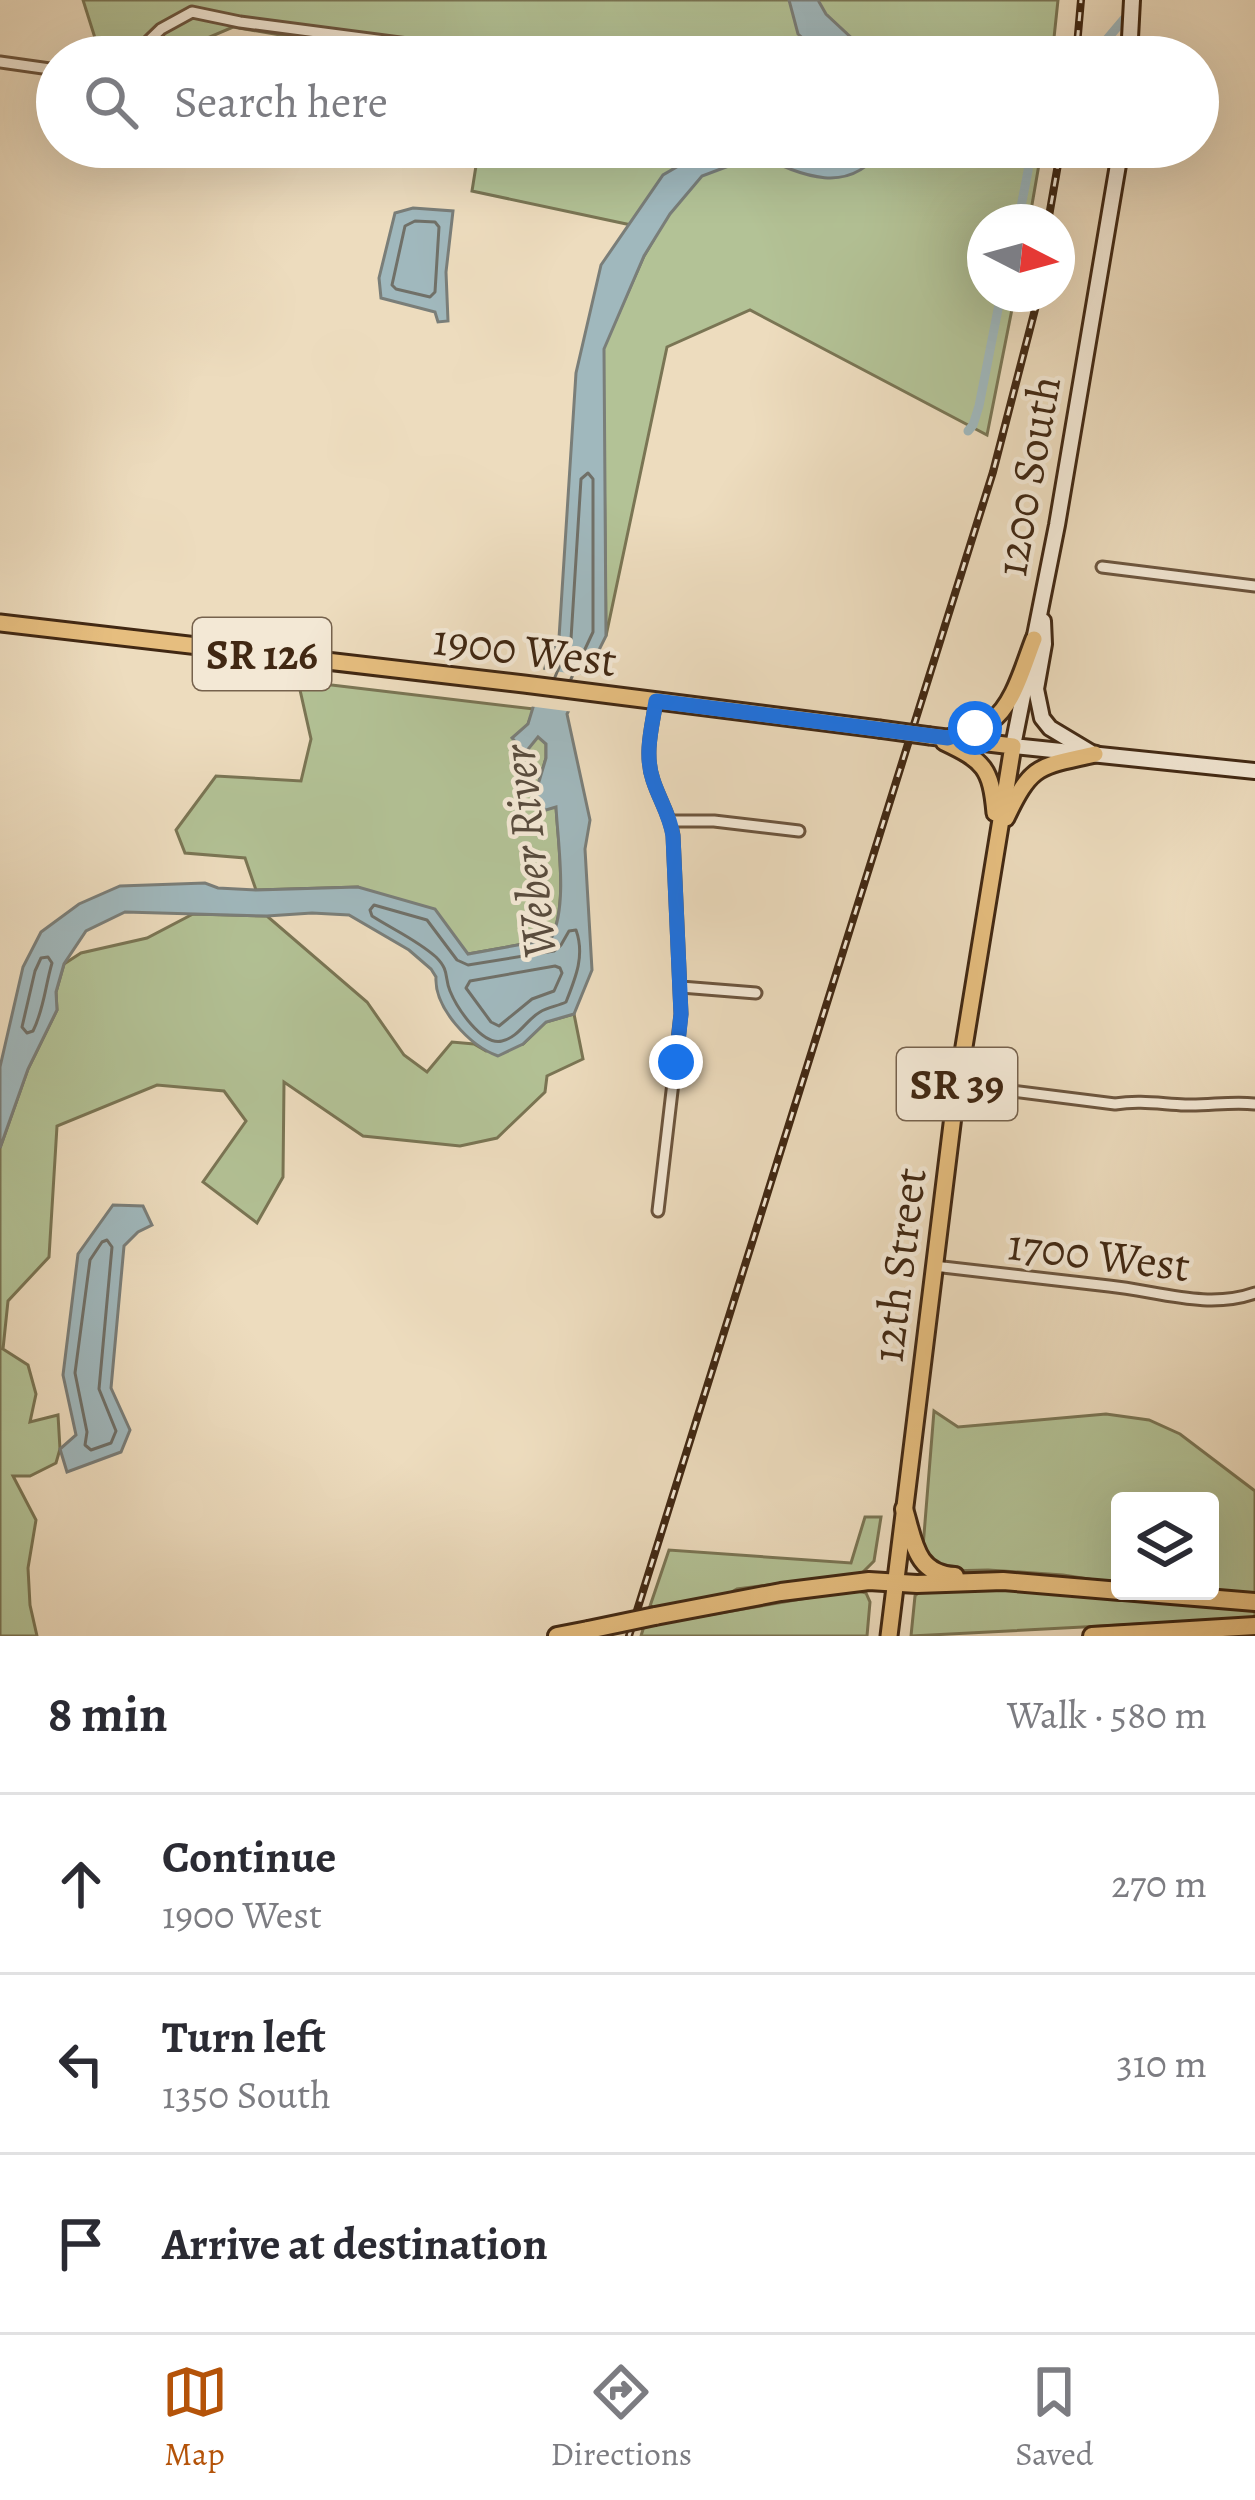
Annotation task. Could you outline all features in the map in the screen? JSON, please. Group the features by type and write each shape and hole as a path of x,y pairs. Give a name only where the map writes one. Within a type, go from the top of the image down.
{"highway":[{"path":"904,1510 920,1556 932,1572 1003,1581"},
{"path":"557,1636 825,1585 1003,1581 1111,1590"},
{"path":"1219,1599 1255,1602"},
{"path":"1092,1636 1255,1626"}],"main road":[{"path":"1130,36 1132,0"},
{"name":"1200 South","path":"1013,746 1117,168"},
{"path":"1042,601 1044,644 1036,689 1042,718 1050,728 1095,754"},
{"name":"1900 West","path":"0,623 1255,771"},
{"path":"948,738 998,716 1034,639"},
{"path":"930,736 970,754 985,768 992,783 997,837"},
{"name":"12th Street","path":"904,1510 957,1084 1013,746"},
{"path":"997,837 1027,779 1037,770 1095,754"},
{"name":"SR 39","path":"889,1636 904,1510"}],"street":[{"path":"154,36 190,6 240,22 347,36"},
{"path":"0,62 36,67"},
{"path":"1102,567 1255,586"},
{"path":"656,701 649,758 671,820 681,1014 658,1211"},
{"path":"671,820 799,831"},
{"path":"680,987 756,993"},
{"path":"957,1084 1115,1104 1138,1100 1188,1106 1255,1104"},
{"name":"1700 West","path":"934,1266 1218,1302 1255,1293"}],"green space":[{"path":"83,0 1058,0 1054,36 286,36 233,27 212,36 94,36"},
{"path":"476,168 1038,168 1032,204 967,204 967,312 1011,312 987,435 750,310 667,347 606,636 603,349 654,239 631,225 472,191"},
{"path":"298,681 534,709 528,724 546,744 546,758 532,805 556,806 560,856 561,892 551,939 468,954 358,887 256,890 245,858 185,853 176,830 216,776 301,781 311,739"},
{"path":"193,914 267,916 367,1002 404,1055 427,1072 452,1042 474,1044 486,1051 523,1044 546,1022 574,1014 583,1059 547,1076 545,1092 497,1138 460,1146 363,1136 284,1082 283,1177 257,1223 203,1182 246,1121 224,1091 157,1085 57,1126 49,1257 8,1301 3,1349 28,1365 36,1394 30,1422 58,1415 60,1449 56,1463 30,1476 13,1476 36,1520 28,1568 37,1636 0,1636 0,1148 28,1069 57,1010 56,992 64,964 81,953 147,938"},
{"path":"934,1411 958,1427 1106,1414 1149,1420 1180,1434 1255,1491 1255,1595 1219,1592 1219,1492 1111,1492 1111,1583 1063,1575 945,1571 937,1568 923,1547"},
{"path":"865,1517 881,1517 874,1561 862,1573 737,1589 649,1609 669,1550 851,1563"},
{"path":"1006,1588 1111,1596 1111,1600 1255,1606 1255,1618 911,1636 915,1596 921,1590"},
{"path":"854,1590 866,1593 870,1602 867,1636 641,1636 644,1626"}],"water":[{"path":"789,0 818,0 850,36 800,36"},
{"path":"675,168 723,168 702,176 670,214 644,256 604,349 606,636 567,714 590,820 585,849 592,970 574,1014 546,1022 523,1044 498,1056 476,1044 447,1013 431,969 409,950 349,915 125,912 86,931 64,964 56,992 57,1010 28,1069 0,1148 0,1067 23,967 41,932 79,904 120,886 358,887 435,909 468,954 551,939 561,893 556,807 539,812 532,805 546,744 538,737 525,753 512,738 528,724 559,638 576,373 601,265 663,175"},
{"path":"789,168 863,168 824,178"},
{"path":"413,208 453,211 446,272 448,321 438,322 435,312 381,298 379,278 395,213"},
{"path":"113,1205 143,1206 152,1225 124,1246 111,1388 130,1430 121,1452 67,1472 60,1449 76,1435 63,1375 78,1254"}],"pier":[{"path":"538,669 592,676 574,712 528,706"}],"waterway":[{"path":"1110,36 1124,19"},
{"path":"1022,204 1028,168"},
{"path":"968,431 979,406 997,312"}],"railway":[{"path":"1078,36 1081,0"},
{"path":"1051,204 1057,168"},
{"path":"629,1636 993,472 1034,312"}],"route":[{"path":"676,1062 681,1014 673,836 649,758 656,701 948,738 975,728"}],"water label":[{"name":"Weber River","path":"528,852"}]}
